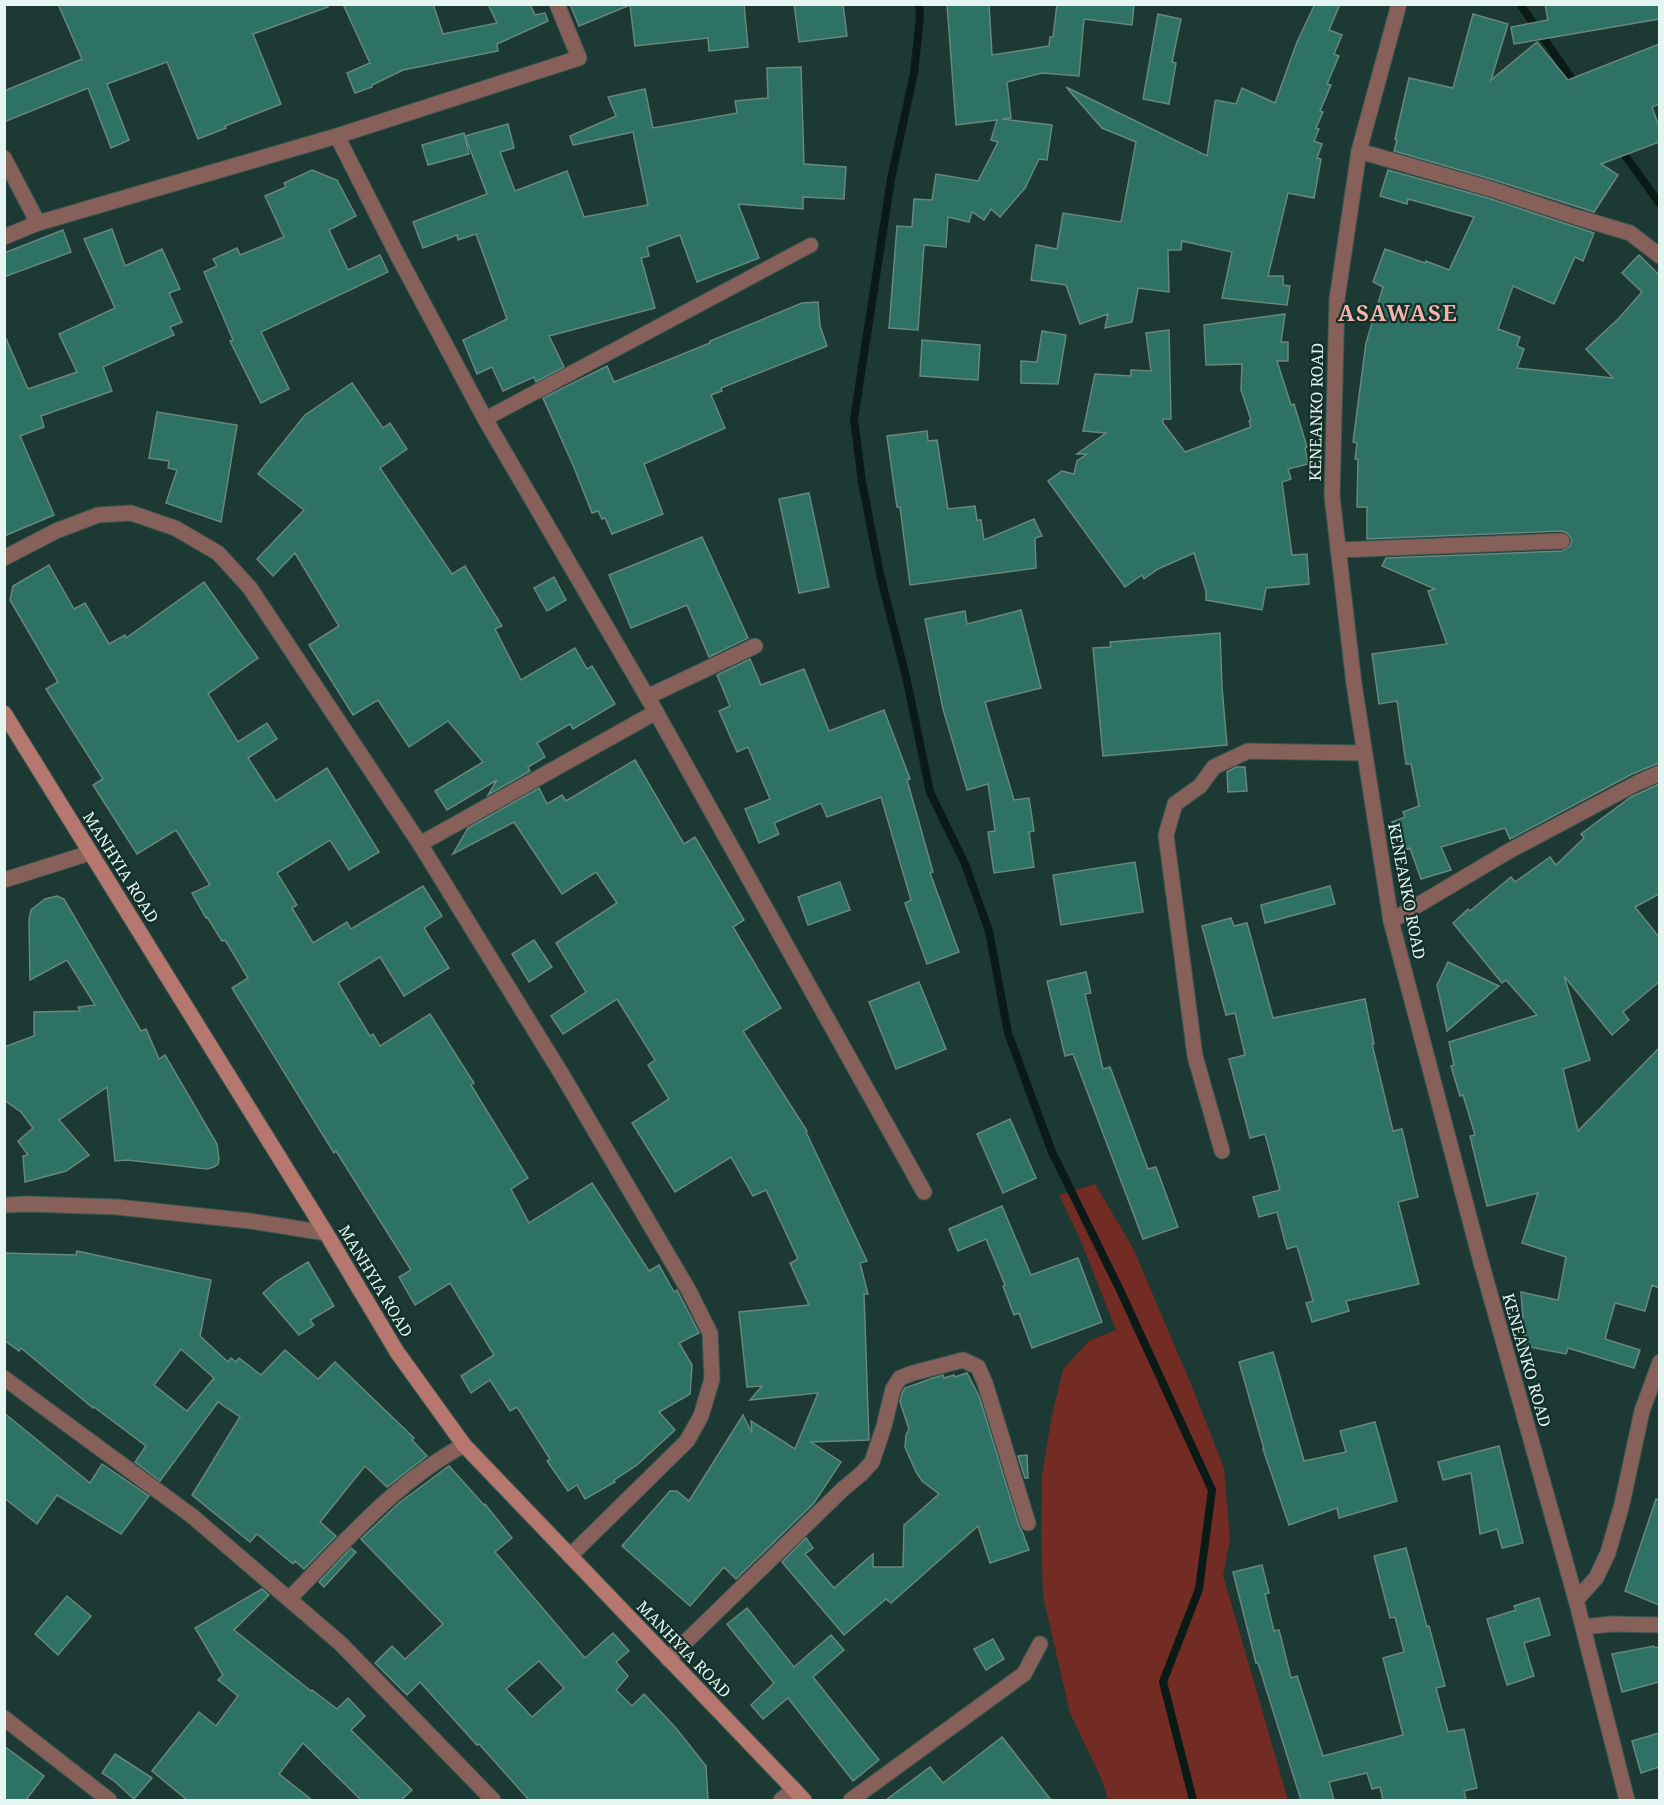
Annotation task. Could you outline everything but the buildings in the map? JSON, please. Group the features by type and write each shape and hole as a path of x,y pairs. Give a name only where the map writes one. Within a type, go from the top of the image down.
{"main road":[{"name":"MANHYIA ROAD","path":"4,713 326,1233 397,1352 464,1445 799,1795"}],"street":[{"path":"4,237 38,223 337,136 579,58 557,4"},
{"name":"KENEANKO ROAD","path":"1399,4 1359,151 1337,298 1332,496 1354,684 1391,921 1481,1262 1576,1600 1627,1800"},
{"path":"337,136 485,419 656,712 924,1192"},
{"path":"1359,151 1481,186 1630,233 1659,256"},
{"path":"4,158 38,223"},
{"path":"4,558 56,531 98,515 131,513 175,528 218,553 250,588 420,844 564,1078 689,1291 710,1333 712,1379 701,1416 687,1442 570,1556"},
{"path":"1338,550 1562,541"},
{"path":"647,697 755,646"},
{"path":"420,844 656,712"},
{"path":"1222,1151 1195,1056 1166,835 1175,804 1200,786 1214,767 1248,751 1364,753"},
{"path":"1391,921 1509,851 1659,773"},
{"path":"4,880 90,853"},
{"path":"4,1205 117,1207 250,1221 326,1233"},
{"path":"668,1659 872,1462 893,1389 900,1378 913,1373 963,1359 978,1367 1028,1523"},
{"path":"1576,1600 1596,1578 1608,1553 1622,1504 1642,1411 1659,1362"},
{"path":"4,1378 192,1516 340,1643 493,1800"},
{"path":"289,1599 392,1495 438,1459 464,1445"},
{"path":"1583,1627 1612,1624 1659,1624"},
{"path":"851,1800 1024,1674 1040,1644"},
{"path":"4,1718 108,1800"},
{"path":"781,1800 799,1795"}],"lane":[{"path":"485,419 812,245"}],"shaded area":[{"path":"1095,1184 1133,1248 1224,1468 1230,1540 1223,1575 1288,1800 1108,1800 1102,1780 1070,1713 1043,1596 1042,1475 1051,1420 1063,1369 1090,1340 1116,1330 1080,1239 1059,1195"}],"waterway":[{"path":"919,4 920,16 914,73 891,179 854,419 862,482 880,574 907,681 930,792 965,864 989,931 1008,1033 1052,1152 1120,1290 1212,1490 1199,1589 1163,1682 1193,1800"},
{"path":"1520,4 1576,85"},
{"path":"1619,147 1660,204"}],"district":[{"name":"ASAWASE","path":"1398,313"}]}
